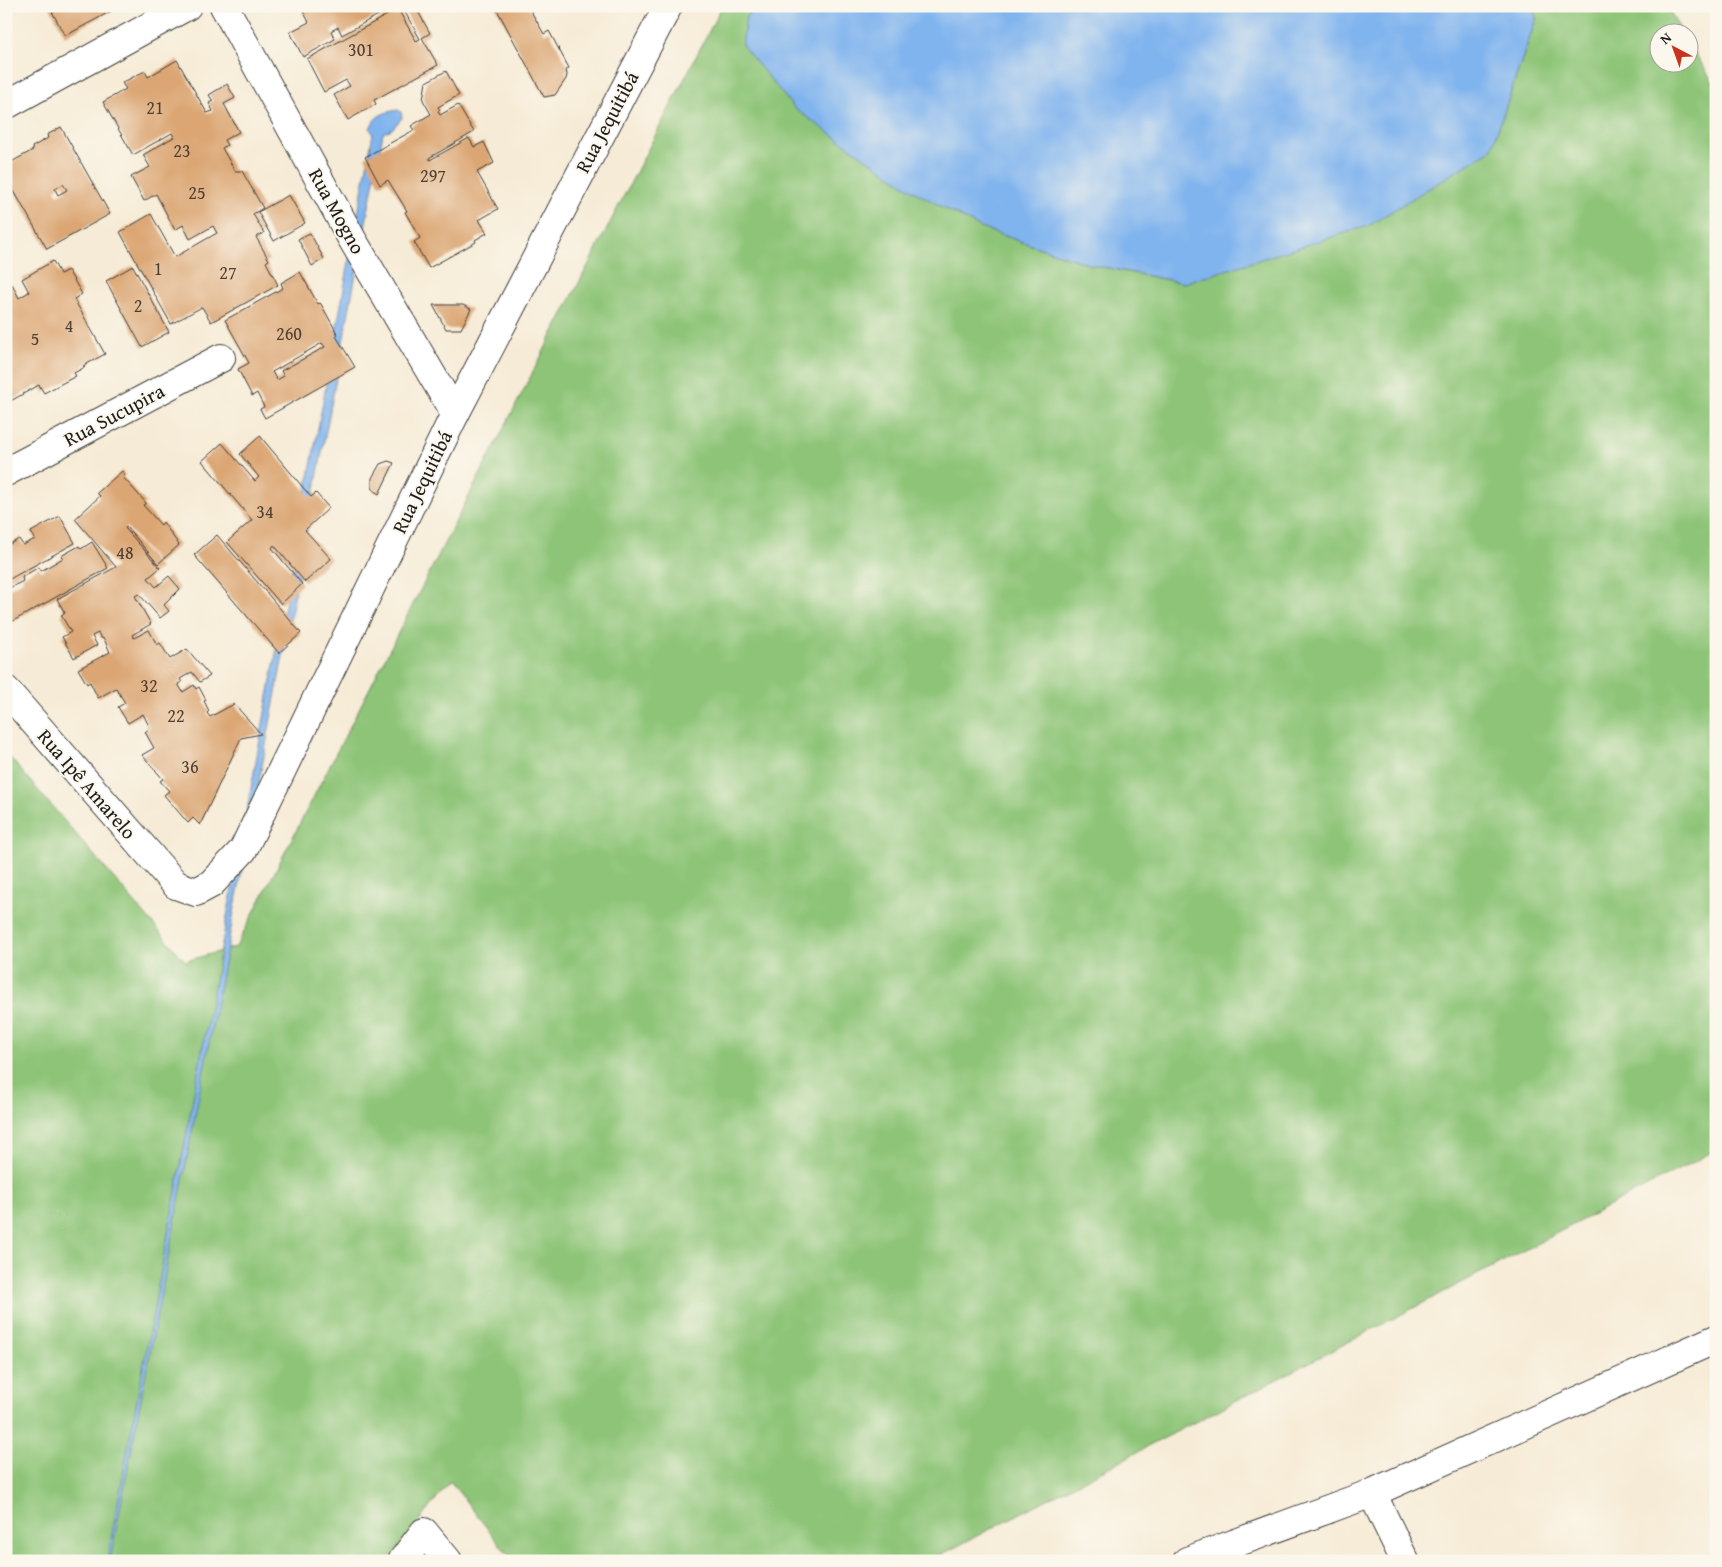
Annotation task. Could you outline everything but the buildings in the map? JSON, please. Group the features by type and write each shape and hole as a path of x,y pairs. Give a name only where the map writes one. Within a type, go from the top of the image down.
{"street":[{"path":"6,105 187,6"},
{"name":"Rua Mogno","path":"224,6 352,239 455,414"},
{"name":"Rua Jequitibá","path":"148,854 176,885 196,892 211,884 243,850 455,414 668,6"},
{"name":"Rua Sucupira","path":"6,472 221,358"},
{"name":"Rua Ipê Amarelo","path":"6,690 148,854"},
{"path":"1187,1561 1372,1493 1716,1339"},
{"path":"1372,1493 1405,1561"},
{"path":"402,1561 424,1532 448,1561"}],"green space":[{"path":"722,6 755,6 746,17 981,228 1088,264 1184,283 1491,150 1536,19 1534,6 1666,6 1676,22 1650,22 1650,72 1700,72 1700,61 1716,87 1716,1150 929,1561 513,1561 450,1481 388,1561 6,1561 6,753 185,961 236,947"}],"water":[{"path":"755,6 1271,6 1290,10 1299,6 1534,6 1536,19 1491,150 1368,226 1184,283 1088,264 981,228 913,191 795,109 742,45 746,17"},
{"path":"398,110 401,112 402,118 392,129 383,133 110,1561 107,1561 373,133 370,129 377,117"}]}
